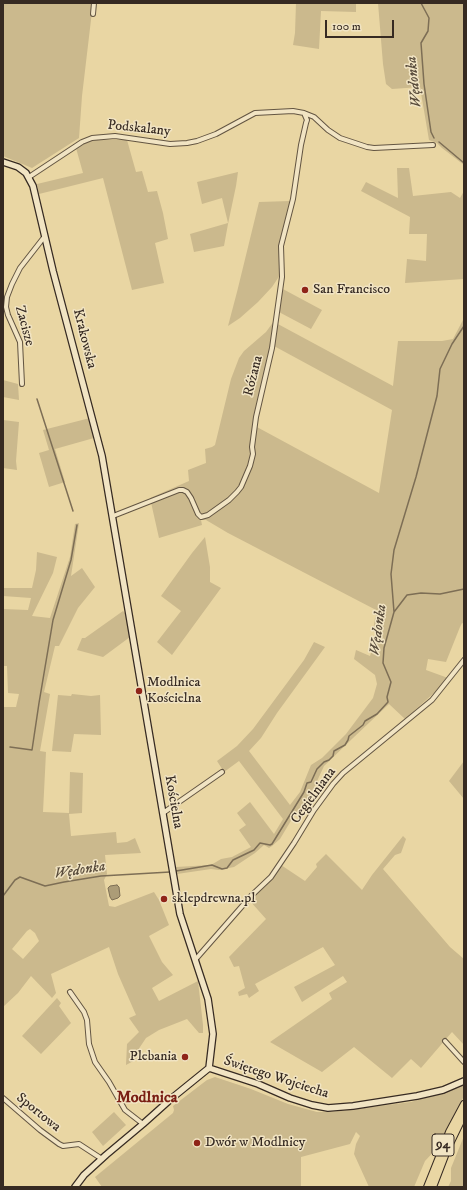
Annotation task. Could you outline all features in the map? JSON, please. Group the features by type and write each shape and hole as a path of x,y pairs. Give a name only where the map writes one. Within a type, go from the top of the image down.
{"main road":[{"name":"94","path":"427,1187 449,1132 464,1104"},
{"name":"94","path":"433,1187 448,1148 464,1115"}],"street":[{"path":"93,14 94,3"},
{"name":"Podskalany","path":"29,177 82,142 92,138 101,136 124,136 156,143 178,144 197,141 216,134 254,113 293,111 304,113 314,117 328,130 340,138 367,147 374,148 433,145"},
{"name":"Różana","path":"113,516 178,490 183,490 187,492 191,498 198,514 201,517 208,515 230,500 241,487 250,466 253,454 252,446 256,417 273,343 282,277 281,246 293,199 301,145 306,123 304,113"},
{"path":"3,162 18,167 29,177"},
{"name":"Krakowska","path":"29,177 33,186 102,456 117,538"},
{"name":"Zacisze","path":"22,384 20,342 8,316 6,307 7,297 20,268 45,236"},
{"name":"Kościelna","path":"117,538 180,914 208,999 213,1034 209,1068"},
{"name":"Cegielniana","path":"195,960 251,896 271,877 314,810 333,784 343,773 432,700 464,660"},
{"path":"163,813 222,772"},
{"path":"70,992 84,1012 87,1020 89,1044 96,1062 125,1110 143,1124"},
{"path":"445,1041 464,1062"},
{"name":"Świętego Wojciecha","path":"75,1187 84,1175 102,1159 209,1068 258,1084 297,1100 328,1108 353,1106 417,1096 443,1090 464,1081"},
{"name":"Sportowa","path":"3,1098 58,1144 63,1146 79,1144 102,1159"}],"shaded area":[{"path":"3,3 93,3 82,96 79,138 32,168 3,156"},
{"path":"296,3 356,3 356,12 321,11 319,49 293,45"},
{"path":"378,3 464,3 464,165 437,143 429,140 420,87 392,89 386,84"},
{"path":"96,140 127,140 136,172 142,171 148,192 157,191 168,239 155,243 164,283 132,290 103,178 39,194 37,184 83,173 76,148 83,143"},
{"path":"397,168 409,168 413,196 451,192 460,198 464,191 464,279 405,283 407,259 426,261 427,234 409,234 410,217 361,191 366,182 398,198"},
{"path":"238,172 224,246 194,252 190,234 228,223 222,198 202,204 197,182"},
{"path":"290,201 280,243 280,275 272,287 258,302 240,318 228,326 259,202"},
{"path":"281,288 322,310 311,329 277,311"},
{"path":"464,318 464,624 462,623 460,627 446,662 428,659 426,670 448,678 405,719 389,704 353,738 324,766 307,803 302,805 280,839 272,846 269,848 264,845 234,867 177,874 176,867 211,865 221,859 232,857 251,847 239,830 246,825 237,813 250,802 274,834 283,819 239,761 224,772 217,761 237,746 253,729 304,660 314,642 325,647 277,713 261,738 249,751 290,805 300,792 311,765 322,758 346,734 373,698 377,684 375,675 354,659 356,650 370,656 377,634 373,631 375,618 378,611 228,533 206,520 201,520 202,525 159,538 150,498 189,481 188,470 206,463 205,449 215,445 231,379 239,358 244,351 266,332 274,321 271,347 256,405 253,424 250,452 253,458 255,426 379,493 392,410 274,346 276,323 393,386 398,341 442,341 453,339"},
{"path":"3,380 18,384 19,400 3,397"},
{"path":"90,418 94,438 55,449 65,482 49,487 39,453 49,450 43,430"},
{"path":"3,420 19,422 16,461 17,470 3,468"},
{"path":"79,523 71,576 82,568 95,587 78,608 59,646 55,646 44,692 50,694 40,751 46,752 43,812 69,813 70,772 83,773 82,813 69,814 71,836 116,832 117,843 127,842 135,838 141,853 105,855 107,874 104,880 109,906 115,907 154,892 159,900 169,925 149,936 162,962 173,975 152,988 159,1001 198,981 203,1025 203,1033 199,1033 187,1019 159,1030 146,1038 136,1053 137,1059 126,1065 127,1044 139,1032 129,1018 136,1015 118,974 109,947 51,974 56,993 52,998 31,976 18,993 3,1007 3,707 16,707 19,694 8,693 7,666 3,666 3,609 28,610 31,598 3,596 3,588 32,588 36,570 37,552 57,557 53,573 32,616 50,618 70,557 75,524","holes":["30,929 35,933 39,941 23,959 12,949 27,931"]},
{"path":"205,537 210,567 210,582 221,588 172,655 157,642 181,611 161,596"},
{"path":"123,611 126,614 130,637 103,657 77,650 82,638 85,638"},
{"path":"72,694 91,696 100,695 101,735 74,734 71,752 52,751 58,695 71,696"},
{"path":"464,761 464,799 449,781"},
{"path":"403,836 406,839 401,853 395,855 383,869 450,947 464,959 464,1045 452,1032 421,1068 411,1059 392,1078 354,1047 322,1072 270,1042 332,999 329,993 347,982 343,976 302,1002 294,987 335,965 323,947 255,984 259,991 249,998 247,994 239,996 238,992 245,988 239,966 234,967 229,957 266,919 250,901 272,878 281,865 305,881 317,867 316,864 326,854 362,890"},
{"path":"117,885 119,887 120,896 112,900 108,888 110,886"},
{"path":"57,998 61,1003 59,1006 71,1023 41,1054 22,1036"},
{"path":"215,1077 251,1089 288,1104 317,1112 333,1112 411,1102 464,1084 464,1096 439,1146 425,1161 414,1187 369,1187 354,1154 356,1144 360,1136 356,1132 350,1144 301,1157 301,1187 102,1187 95,1177 173,1113 173,1106 207,1080"},
{"path":"114,1112 126,1125 103,1146 92,1132"},
{"path":"464,1136 464,1187 448,1187 451,1181 451,1168"}],"waterway":[{"name":"Wędonka","path":"421,3 429,18 428,31 421,43 424,84 431,132 434,138"},
{"name":"Wędonka","path":"439,142 464,163"},
{"name":"Wędonka","path":"176,871 212,865 222,869 227,868 233,860 254,850 260,843 272,844 304,792 307,783 311,782 317,769 333,756 334,751 345,745 349,736 363,725 365,721 377,714 388,702 387,697 391,682 383,663 384,648 394,612 391,574 394,550 416,477 437,396 440,369 452,344 464,326"},
{"path":"37,399 73,511"},
{"path":"10,747 32,750 53,620 71,560 77,525"},
{"path":"394,612 407,595 421,593 440,594 464,589"},
{"name":"Wędonka","path":"3,896 15,880 20,877 45,886 101,876 170,872"}],"place":[{"name":"San Francisco","path":"305,290"},
{"name":"Modlnica Kościelna","path":"139,691"},
{"name":"sklepdrewna.pl","path":"164,899"},
{"name":"Plebania","path":"185,1057"},
{"name":"Dwór w Modlnicy","path":"197,1143"}],"district":[{"name":"Modlnica","path":"147,1099"}]}
